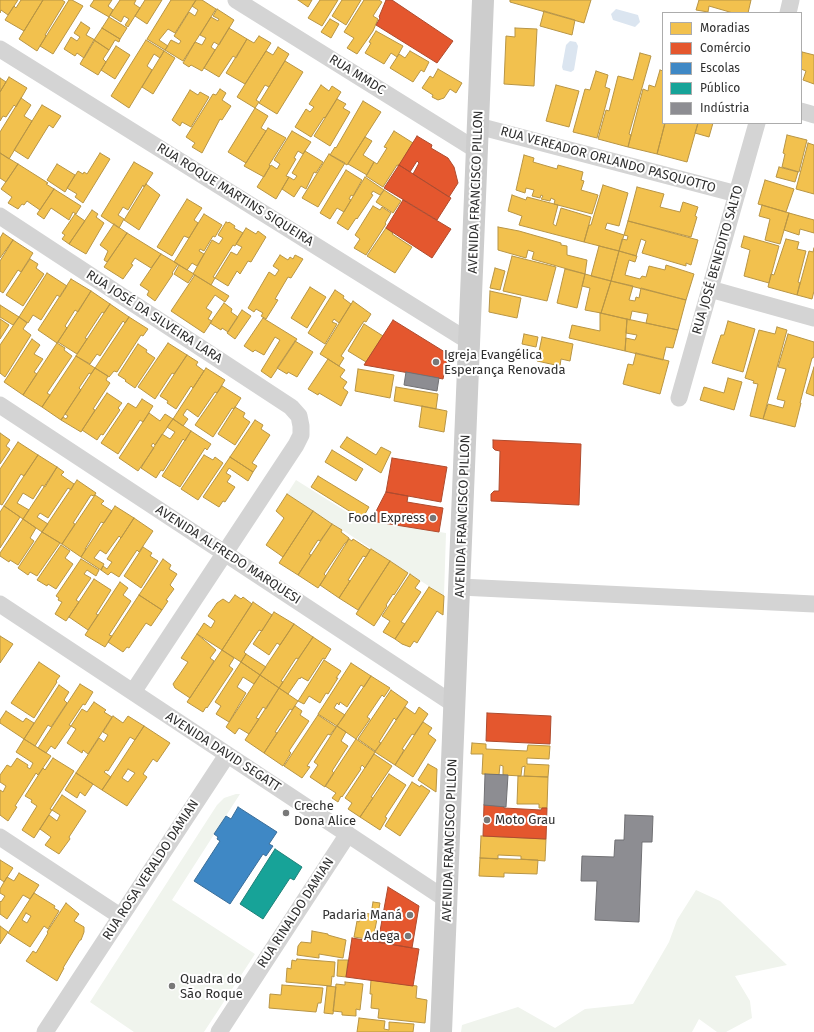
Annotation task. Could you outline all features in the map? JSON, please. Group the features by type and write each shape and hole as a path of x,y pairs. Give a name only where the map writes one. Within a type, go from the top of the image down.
{"main road":[{"name":"AVENIDA FRANCISCO PILLON","path":"442,1032 483,0"}],"street":[{"name":"RUA MMDC","path":"236,0 478,151"},
{"path":"788,12 792,0"},
{"name":"RUA ROQUE MARTINS SIQUEIRA","path":"0,49 470,342"},
{"path":"802,111 814,115"},
{"name":"RUA JOSÉ BENEDITO SALTO","path":"679,398 757,124"},
{"name":"RUA VEREADOR ORLANDO PASQUOTTO","path":"478,126 737,194"},
{"name":"RUA JOSÉ DA SILVEIRA LARA","path":"0,216 291,407 299,416 301,435 296,445 224,553"},
{"path":"710,289 814,318"},
{"name":"AVENIDA ALFREDO MARQUESI","path":"0,404 456,705"},
{"path":"133,692 224,553"},
{"path":"460,587 814,604"},
{"name":"AVENIDA DAVID SEGATT","path":"0,604 447,900"},
{"name":"RUA ROSA VERALDO DAMIAN","path":"46,1032 120,916 227,755"},
{"name":"RUA RINALDO DAMIAN","path":"219,1032 348,834"},
{"path":"0,837 120,916"}],"shaded area":[{"path":"616,9 638,15 640,22 635,27 613,20 611,14"},
{"path":"570,41 576,42 578,46 574,70 571,72 563,70 562,67 566,45"},
{"path":"296,480 358,519 446,533 444,596 287,494"},
{"path":"240,794 172,900 255,954 204,1032 134,1032 90,1002 217,805 224,798"},
{"path":"696,890 720,901 787,965 735,976 750,1001 752,1018 726,1032 717,1032 699,1019 692,1032 461,1032 462,1025 518,1007 555,1028 585,1009 633,1004 669,942 677,920"}],"building: Moradias":[{"path":"0,0 18,0 8,15 1,10 0,13"},
{"path":"21,0 43,0 24,31 5,20 14,6 16,8"},
{"path":"43,0 62,0 65,2 37,51 19,39"},
{"path":"69,0 83,6 53,54 40,46"},
{"path":"94,0 112,0 108,6 113,10 109,17 90,6"},
{"path":"120,0 136,0 134,4 140,8 128,27 125,25 129,19 124,16 121,22 110,15"},
{"path":"145,0 162,0 147,24 135,16"},
{"path":"171,0 196,0 175,33 168,29 159,40 168,46 165,50 147,39"},
{"path":"196,0 202,0 216,9 183,61 165,50 171,40 179,44 181,41 174,36 189,12 195,16 198,10 192,6"},
{"path":"298,0 312,0 308,7"},
{"path":"320,0 338,0 322,26 308,18"},
{"path":"342,0 361,0 346,25 332,16"},
{"path":"364,0 379,0 382,2 373,16 378,19 373,31 357,54 347,48 354,38 344,32"},
{"path":"510,0 591,0 584,23 510,2"},
{"path":"699,0 751,0 748,12 730,12 709,6 708,12 696,10"},
{"path":"217,9 234,20 219,45 214,42 211,47 215,50 202,71 191,65 189,67 183,63 195,42 202,45 206,38 200,35 211,17 218,21 219,19 213,16"},
{"path":"544,11 575,20 572,35 540,26"},
{"path":"109,17 127,28 120,39 102,28"},
{"path":"330,19 339,24 331,38 321,32"},
{"path":"81,22 90,28 86,35 95,40 84,58 77,53 75,56 64,49 71,37 77,41 80,37 74,33"},
{"path":"102,28 120,39 119,42 115,40 109,50 94,40"},
{"path":"229,28 247,39 236,58 233,56 219,77 204,68"},
{"path":"515,28 537,29 534,86 504,84 506,36 515,37"},
{"path":"376,31 403,46 397,57 391,53 384,64 365,53 371,43 369,42"},
{"path":"259,36 271,43 245,84 226,73 247,39 254,43"},
{"path":"94,40 109,50 103,59 106,62 98,75 80,64"},
{"path":"146,40 164,51 160,58 154,54 147,66 152,70 129,108 111,96"},
{"path":"116,46 130,55 115,79 101,70"},
{"path":"278,47 289,54 269,87 265,85 256,100 259,102 255,108 237,97 266,51 273,55"},
{"path":"164,51 175,58 153,94 142,87"},
{"path":"410,51 429,62 424,72 421,70 413,82 390,68 399,54 405,58"},
{"path":"802,52 814,55 814,84 803,80 806,71 802,69"},
{"path":"640,53 651,56 629,134 631,135 628,147 598,139 606,110 609,111 618,76 633,80"},
{"path":"285,61 303,72 277,114 259,103"},
{"path":"438,69 462,83 456,93 450,89 444,98 438,100 422,88 430,76 433,78"},
{"path":"660,70 662,71 662,124 665,124 657,154 628,147 643,89 648,91 649,85 655,87"},
{"path":"596,71 608,75 605,87 610,89 597,138 573,132 585,89 590,90"},
{"path":"9,77 27,88 16,107 14,105 6,117 3,116 0,121 0,92"},
{"path":"0,78 6,82 0,92"},
{"path":"321,85 329,91 332,86 341,92 311,137 295,127 306,109 310,112 314,107 309,104"},
{"path":"556,85 579,91 569,127 546,121"},
{"path":"220,89 226,93 222,100 231,106 222,120 220,119 202,153 192,147 195,143 186,137 213,94 216,95"},
{"path":"190,90 198,95 200,92 209,97 191,127 182,122 180,126 172,120"},
{"path":"21,98 31,105 24,116 32,121 9,159 0,153 0,132"},
{"path":"337,99 346,104 343,108 350,112 330,146 314,136"},
{"path":"363,101 381,112 347,165 330,155 335,147 336,148"},
{"path":"42,105 61,116 53,128 49,125 28,159 14,150"},
{"path":"255,108 268,116 261,128 266,131 246,163 228,152"},
{"path":"665,124 698,124 687,162 657,154"},
{"path":"698,124 713,124 709,137 695,133"},
{"path":"268,128 286,138 269,165 270,166 264,177 244,166"},
{"path":"292,131 311,142 303,154 298,151 294,158 296,159 286,176 289,177 276,199 257,187 271,165 277,169 280,164 274,160"},
{"path":"394,131 413,143 399,166 397,165 383,187 366,176 374,162 377,164 387,148 384,147"},
{"path":"787,135 807,140 799,172 782,167"},
{"path":"365,137 372,141 363,155 374,162 367,175 348,164"},
{"path":"808,143 814,145 814,194 796,189"},
{"path":"305,151 323,162 316,173 314,172 306,189 301,186 294,197 282,189 289,177 294,180 297,176 292,173"},
{"path":"0,153 18,164 6,182 0,178"},
{"path":"100,153 110,159 83,203 75,197 77,194 67,188 78,171 83,174 84,172 87,174"},
{"path":"329,154 345,163 318,207 302,198"},
{"path":"524,155 534,158 533,162 557,169 558,165 583,172 581,180 584,181 581,190 598,195 592,214 554,204 555,200 551,198 550,201 541,199 543,196 541,195 540,198 532,196 534,190 526,188 525,193 516,190"},
{"path":"134,162 153,173 144,187 143,185 128,210 123,207 118,215 124,219 119,228 101,216"},
{"path":"18,164 48,183 46,184 54,189 40,210 27,201 18,209 8,203 12,197 1,189"},
{"path":"57,164 75,175 65,192 47,180"},
{"path":"779,167 798,172 795,182 776,177"},
{"path":"346,170 362,180 353,196 351,195 349,199 351,200 344,212 337,208 330,219 320,213"},
{"path":"365,177 384,190 380,195 373,191 371,194 373,195 348,230 337,223"},
{"path":"765,180 794,189 786,212 758,204"},
{"path":"146,184 160,195 139,230 124,220"},
{"path":"603,185 628,193 619,226 607,223 605,229 624,235 619,251 584,242 589,225 591,225"},
{"path":"637,187 664,194 660,207 680,212 683,202 698,207 695,216 697,217 691,237 628,221"},
{"path":"54,189 81,206 76,214 73,212 69,220 51,208 44,219 37,214"},
{"path":"384,190 401,201 393,213 376,202"},
{"path":"512,195 526,200 527,197 558,205 553,224 556,226 561,208 591,217 584,242 519,225 522,216 508,211"},
{"path":"187,199 202,208 194,220 198,223 189,238 184,236 172,256 157,247"},
{"path":"762,205 789,213 780,244 765,240 770,219 759,216"},
{"path":"373,206 380,210 382,207 391,213 385,223 386,224 366,255 354,248 360,239 355,235"},
{"path":"92,210 98,214 96,217 104,223 86,254 69,244"},
{"path":"789,213 814,220 814,233 800,229 799,235 784,230"},
{"path":"75,214 85,221 69,244 62,239 65,235 62,233"},
{"path":"204,214 222,225 204,251 200,249 199,251 204,254 197,266 192,263 187,270 174,262"},
{"path":"628,221 698,240 691,265 686,263 686,266 642,253 646,241 641,239 636,256 619,251 622,239 627,240 628,236 624,235"},
{"path":"226,222 229,222 235,226 234,228 243,233 235,246 233,245 213,277 215,278 211,285 193,274 212,240 219,244 223,238 218,235"},
{"path":"114,224 127,233 107,262 104,260 108,251 100,245"},
{"path":"498,227 519,231 567,246 567,255 587,260 585,274 532,259 534,252 528,250 526,258 498,250"},
{"path":"246,228 256,234 258,231 266,237 251,262 248,261 240,274 237,271 228,286 215,278 231,252 237,255 242,247 236,244"},
{"path":"386,228 393,233 392,234 412,247 395,273 367,256"},
{"path":"3,233 13,240 0,258 0,238"},
{"path":"127,233 161,254 151,268 135,258 131,264 133,265 123,279 104,267"},
{"path":"744,236 779,246 769,283 744,276 750,250 741,247"},
{"path":"786,239 799,242 797,249 806,251 798,282 800,283 797,295 768,287 771,274 774,275"},
{"path":"13,240 33,253 21,272 18,270 3,293 0,291 0,261"},
{"path":"599,246 619,251 611,281 591,276"},
{"path":"814,248 814,291 812,299 797,295 809,251 813,252"},
{"path":"619,251 637,256 635,262 629,260 625,275 640,279 642,276 646,277 649,266 665,270 666,265 694,274 686,300 611,281"},
{"path":"161,254 178,264 155,301 147,295 149,291 140,285"},
{"path":"280,255 288,260 290,257 293,259 295,255 303,259 291,278 288,277 275,299 278,300 266,319 261,316 263,313 256,309 254,312 248,308 269,272 275,276 279,270 273,266"},
{"path":"512,256 556,267 547,301 503,291"},
{"path":"30,259 38,264 36,268 44,274 23,306 6,295"},
{"path":"179,265 194,274 188,283 174,274"},
{"path":"495,268 505,271 500,290 490,288"},
{"path":"565,269 585,274 577,308 557,303"},
{"path":"47,273 67,286 60,297 57,295 41,320 33,315 28,323 19,317"},
{"path":"585,274 611,281 601,313 585,310 590,288 582,286"},
{"path":"195,275 229,296 225,302 215,295 206,308 212,312 208,319 212,321 204,333 171,311"},
{"path":"71,279 91,291 78,312 75,310 65,326 67,328 57,343 38,330"},
{"path":"611,281 633,286 629,300 635,301 636,297 639,298 641,288 686,300 678,330 646,323 648,314 632,311 630,320 601,313"},
{"path":"310,287 326,297 307,328 291,318"},
{"path":"335,290 344,296 343,298 351,304 339,323 334,319 332,322 337,324 325,344 308,333"},
{"path":"91,291 110,304 104,313 102,312 85,338 87,339 77,354 58,342"},
{"path":"490,291 521,298 517,318 489,312"},
{"path":"353,301 371,314 366,322 364,321 341,356 344,358 339,366 320,354"},
{"path":"224,303 232,309 231,312 238,317 228,332 222,328 221,330 210,323"},
{"path":"110,304 129,317 125,323 123,321 100,356 97,354 90,364 76,356"},
{"path":"0,305 19,317 13,325 0,317"},
{"path":"242,310 251,316 235,339 227,333"},
{"path":"600,313 627,319 625,351 569,338 572,325 600,331"},
{"path":"19,317 27,323 23,329 31,335 5,377 0,373 0,345"},
{"path":"129,317 148,329 143,336 141,335 117,372 114,371 109,377 95,368"},
{"path":"263,318 297,339 271,378 261,371 280,340 275,337 264,355 255,350 253,352 244,346"},
{"path":"0,319 9,325 0,339"},
{"path":"627,319 678,330 673,348 666,347 663,360 625,351 626,338 635,340 637,335 626,333"},
{"path":"728,321 755,329 743,372 712,363 721,335 724,335"},
{"path":"364,324 383,336 366,362 348,351"},
{"path":"777,327 787,330 763,419 750,416 758,384 745,378 759,330 775,334"},
{"path":"524,334 538,337 536,347 522,344"},
{"path":"788,334 814,342 814,356 812,358 795,427 763,419 768,404 783,408 785,401 777,399 786,369 778,367"},
{"path":"542,337 573,344 570,361 561,359 560,366 537,361"},
{"path":"32,339 40,345 34,354 43,359 34,372 37,374 23,395 4,382"},
{"path":"295,341 313,352 297,377 288,372 287,374 277,368"},
{"path":"57,343 65,348 64,350 72,356 47,393 50,395 42,407 23,395"},
{"path":"168,343 187,355 174,374 172,373 155,399 138,387"},
{"path":"138,344 155,358 135,388 118,375"},
{"path":"636,353 669,361 660,394 623,384 628,364 633,365"},
{"path":"187,355 198,362 196,365 204,371 193,388 191,386 176,409 160,396"},
{"path":"76,356 95,368 91,374 89,373 79,388 81,390 61,420 42,407"},
{"path":"328,359 345,370 340,377 347,382 343,388 348,392 341,406 319,393 318,395 308,389"},
{"path":"814,367 814,396 806,393"},
{"path":"95,368 108,376 106,380 110,383 93,409 95,410 81,432 61,420 63,417 66,419 68,416 65,414"},
{"path":"206,368 225,380 217,393 215,392 198,417 187,409 183,415 188,419 183,426 173,419"},
{"path":"358,369 394,375 390,398 355,391"},
{"path":"728,378 742,382 734,410 700,400 704,387 724,393"},
{"path":"222,386 241,398 234,409 232,408 213,437 195,425"},
{"path":"396,387 438,394 436,409 394,401"},
{"path":"107,393 122,403 118,408 120,410 103,435 101,434 97,440 82,430"},
{"path":"142,399 153,406 143,422 140,420 118,454 101,443 128,403 136,408"},
{"path":"422,406 447,411 444,432 419,427"},
{"path":"235,407 245,413 243,417 250,422 235,445 218,434"},
{"path":"149,413 160,421 165,414 173,419 155,445 153,443 151,446 154,448 138,471 119,458"},
{"path":"173,419 191,431 185,441 183,439 163,471 161,470 156,478 141,468 162,434 170,439 175,432 167,427"},
{"path":"255,420 263,425 261,429 270,435 252,463 257,466 253,472 230,457"},
{"path":"191,431 211,444 207,450 205,448 180,487 162,476"},
{"path":"0,433 10,440 6,446 10,449 0,464"},
{"path":"347,437 376,455 381,447 391,452 381,473 340,447"},
{"path":"18,442 38,455 24,476 21,474 2,505 0,504 0,469"},
{"path":"332,450 363,469 356,481 325,462"},
{"path":"38,455 57,467 45,487 42,485 33,499 23,493 17,503 29,510 23,519 4,506"},
{"path":"204,455 213,460 215,457 223,463 198,500 181,489"},
{"path":"230,457 253,472 248,481 229,468 226,473 231,476 227,482 235,487 225,502 223,501 219,507 203,497"},
{"path":"57,467 64,472 61,475 74,484 71,490 68,488 48,518 40,513 37,517 48,524 42,532 23,519"},
{"path":"318,476 369,507 362,519 311,487"},
{"path":"77,480 96,493 94,496 91,495 73,523 75,524 62,544 42,532"},
{"path":"287,494 313,511 283,557 266,545 284,518 276,511"},
{"path":"95,495 104,501 101,504 112,511 104,523 101,522 81,557 62,544"},
{"path":"4,506 20,517 0,548 0,512"},
{"path":"115,506 134,518 121,538 119,536 106,554 100,550 94,558 104,564 101,570 81,557"},
{"path":"313,511 332,524 320,541 318,540 309,554 311,555 298,575 279,563"},
{"path":"134,518 153,531 139,552 137,550 119,577 111,572 108,575 101,570 103,566 107,569 112,562 107,559"},
{"path":"23,519 36,528 30,538 34,541 18,565 10,560 9,562 0,556 0,553"},
{"path":"332,524 342,530 341,532 349,538 324,574 326,576 318,588 298,575"},
{"path":"42,532 60,543 37,576 30,572 28,575 18,568"},
{"path":"349,539 352,541 353,539 370,550 366,557 363,556 339,598 320,585"},
{"path":"61,545 70,551 65,558 73,564 56,589 37,580"},
{"path":"143,547 152,553 150,556 158,561 141,588 124,576"},
{"path":"371,549 390,561 358,610 339,598"},
{"path":"81,559 99,570 96,576 87,570 84,574 91,578 76,600 79,602 66,621 55,614 62,602 58,600 59,598 56,596"},
{"path":"163,559 171,565 169,569 177,574 170,585 174,589 166,600 168,601 162,610 139,595"},
{"path":"390,561 408,573 394,595 393,594 374,626 356,614"},
{"path":"410,574 420,581 415,588 421,592 401,622 405,624 395,639 383,632 390,621 382,616"},
{"path":"94,579 111,590 88,630 69,617"},
{"path":"120,582 128,588 123,595 131,601 109,635 112,636 105,647 85,635"},
{"path":"429,587 444,596 443,615 437,611 417,643 414,641 410,647 402,644 395,639"},
{"path":"139,595 162,610 151,626 146,623 129,648 127,647 123,652 108,642"},
{"path":"235,595 241,599 243,597 252,604 222,650 197,634 204,623 211,628 215,621 208,616 217,603 223,599 229,603"},
{"path":"253,602 272,615 262,631 259,630 244,652 246,654 241,662 222,650"},
{"path":"274,612 294,624 280,645 277,643 269,655 253,644"},
{"path":"294,624 313,637 298,659 296,658 281,681 283,682 279,688 260,675"},
{"path":"197,634 216,650 210,658 214,661 190,698 175,688 173,684 188,662 181,658"},
{"path":"0,636 13,644 0,663"},
{"path":"313,637 331,649 325,659 323,658 308,681 301,677 300,679 299,678 288,694 279,688"},
{"path":"222,650 234,658 229,666 233,669 203,712 187,702"},
{"path":"246,654 266,667 260,675 241,662"},
{"path":"324,660 341,671 328,694 326,693 320,703 309,696 304,704 298,701"},
{"path":"39,662 60,676 34,718 11,703"},
{"path":"241,662 260,675 254,684 243,677 237,687 246,693 229,722 216,714 221,706 215,702"},
{"path":"351,663 371,676 364,687 361,685 347,707 340,702 339,705 337,703 334,708 345,715 337,726 318,714"},
{"path":"260,675 279,688 266,709 263,707 256,718 259,719 249,734 239,728 235,734 226,727"},
{"path":"371,676 390,688 384,697 382,695 367,717 370,719 356,739 337,726"},
{"path":"80,684 93,692 69,725 71,726 55,749 51,746 46,753 38,748"},
{"path":"59,685 69,692 64,700 67,703 51,727 48,725 35,746 24,739"},
{"path":"279,688 298,701 292,710 290,709 275,732 277,733 264,753 245,740"},
{"path":"391,690 408,702 396,720 394,718 379,742 381,743 375,751 358,739"},
{"path":"94,702 106,710 104,712 112,717 88,754 83,750 82,753 67,743 76,729 71,726 82,709 87,712"},
{"path":"295,706 302,711 300,715 309,721 289,751 291,753 283,766 264,753"},
{"path":"405,707 415,714 419,707 428,714 414,735 412,734 402,749 404,750 395,765 375,752"},
{"path":"6,711 23,722 26,718 34,723 24,739 0,723 0,720"},
{"path":"318,715 336,727 330,735 328,734 307,766 310,767 302,778 284,766"},
{"path":"113,716 123,723 128,716 144,726 135,740 130,737 108,771 106,770 104,772 111,777 102,790 76,773 99,738 104,742 108,735 103,732"},
{"path":"423,722 432,728 428,734 436,740 413,777 395,765"},
{"path":"144,726 170,743 157,762 153,759 143,774 147,777 127,806 102,790","holes":["128,769 135,773 128,782 122,778"]},
{"path":"337,726 346,732 341,741 348,746 332,771 334,773 325,787 310,777 318,765 314,762"},
{"path":"24,739 51,756 38,775 36,773 15,806 17,807 8,821 0,815 0,790 3,792 6,786 0,782 0,775 7,765 11,767 17,758 28,765 27,767 30,769 33,763 16,752"},
{"path":"356,739 375,752 365,768 362,765 360,768 361,769 338,802 332,798 336,793 325,786"},
{"path":"472,743 486,744 486,749 527,751 528,745 550,746 549,759 527,758 527,764 549,765 548,777 524,776 525,766 522,767 521,776 503,775 503,766 500,765 499,775 482,774 483,754 471,754"},
{"path":"374,754 392,766 371,797 373,798 360,817 348,809 352,803 345,798"},
{"path":"53,758 74,771 34,838 22,830 37,806 31,802 32,800 25,796 43,768 45,770"},
{"path":"428,764 437,769 436,792 418,780"},
{"path":"76,773 93,784 85,796 80,792 77,798 65,790"},
{"path":"389,774 406,785 385,817 387,818 380,830 360,817"},
{"path":"518,776 548,777 547,808 539,808 539,804 517,804"},
{"path":"412,782 420,787 421,785 430,791 400,836 385,826"},
{"path":"62,795 86,811 69,837 70,839 59,854 45,845 51,837 40,829 49,815 57,821 60,815 52,810"},
{"path":"481,836 546,839 545,861 521,859 521,856 498,855 498,859 480,858"},
{"path":"480,858 538,860 537,874 504,873 504,877 479,876"},
{"path":"0,860 13,868 4,882 0,879"},
{"path":"19,873 39,885 30,899 23,895 7,919 0,914 0,901 1,902 5,896 0,893 0,889 7,877 14,881"},
{"path":"34,893 55,906 54,908 59,911 48,929 44,926 30,947 8,933","holes":["26,913 31,916 27,923 22,920"]},
{"path":"373,902 380,903 373,940 354,937 357,921 359,922 361,913 371,914"},
{"path":"66,903 79,914 74,921 84,927 84,932 81,940 63,968 57,981 26,961 33,951 36,953 48,933 47,932"},
{"path":"0,926 8,932 0,944"},
{"path":"312,931 346,940 343,958 319,954 319,958 297,955 298,946 301,942 311,943"},
{"path":"297,959 335,962 334,977 332,976 331,986 286,982 287,968 291,969 292,960 296,961"},
{"path":"338,960 348,960 346,977 337,976"},
{"path":"371,980 417,986 416,998 427,1000 425,1023 378,1018 379,1009 371,1008"},
{"path":"345,982 363,984 360,1010 356,1009 356,1016 342,1015 342,1012 333,1011 336,984 345,985"},
{"path":"282,985 323,988 321,1003 318,1003 316,1012 269,1008 270,994 281,995"},
{"path":"327,986 336,987 333,1014 324,1013"},
{"path":"359,1018 385,1021 384,1029 389,1030 389,1022 414,1024 413,1032 357,1032"}],"building: Comércio":[{"path":"386,0 392,0 453,41 437,63 376,25"},
{"path":"417,136 432,145 431,148 448,158 454,167 458,183 449,197 413,174 419,163 417,161 410,172 399,165"},
{"path":"399,165 451,198 437,220 384,188"},
{"path":"403,200 451,229 432,258 386,228"},
{"path":"393,320 448,354 443,379 364,365"},
{"path":"493,440 581,444 579,505 491,501 491,494 494,491 499,491 500,451 493,448"},
{"path":"392,458 447,467 441,502 386,492"},
{"path":"386,492 408,496 407,502 443,508 439,532 371,521"},
{"path":"487,713 551,716 550,744 486,741"},
{"path":"484,805 504,806 504,808 541,810 542,808 547,808 546,839 483,836"},
{"path":"388,887 419,906 412,948 378,942"},
{"path":"352,938 419,949 413,986 346,977"}],"building: Escolas":[{"path":"238,807 277,832 269,844 273,846 266,856 263,854 230,904 194,881 220,841 214,834 226,816 231,819"}],"building: Público":[{"path":"275,849 302,867 294,880 290,878 263,919 240,904"}],"building: Indústria":[{"path":"406,372 439,378 437,391 404,385"},
{"path":"485,774 508,775 506,807 484,805"},
{"path":"625,815 653,816 652,842 642,842 639,922 595,920 597,881 581,881 582,856 614,857 615,840 624,840"}],"place":[{"name":"Igreja Evangélica Esperança Renovada","path":"436,362"},
{"name":"Food Express","path":"433,518"},
{"name":"Creche Dona Alice","path":"286,813"},
{"name":"Moto Grau","path":"487,820"},
{"name":"Padaria Maná","path":"410,915"},
{"name":"Adega","path":"408,936"},
{"name":"Quadra do São Roque","path":"172,986"}]}
